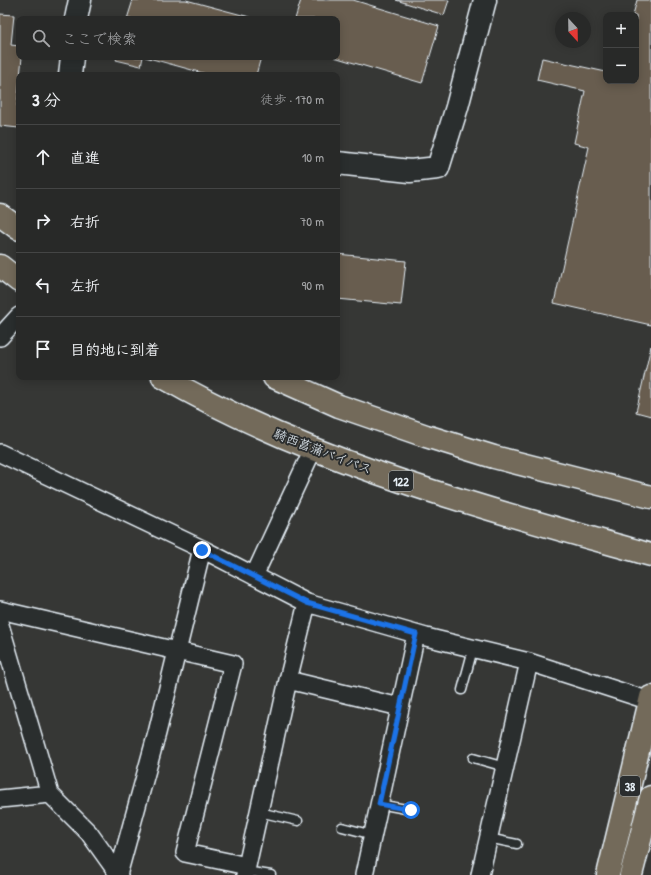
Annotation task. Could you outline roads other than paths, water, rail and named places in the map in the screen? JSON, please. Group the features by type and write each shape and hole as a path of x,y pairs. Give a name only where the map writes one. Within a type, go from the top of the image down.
{"main road":[{"path":"0,215 16,227"},
{"path":"0,266 16,279"},
{"name":"騎西菖蒲バイパス","path":"168,380 204,401 313,450 428,490 651,555"},
{"path":"281,380 339,406 426,436 494,457 651,497"},
{"name":"38","path":"608,875 651,699"},
{"name":"38","path":"631,875 651,797"}],"street":[{"path":"77,16 80,0"},
{"path":"340,163 410,171 438,168 457,107 485,0"},
{"path":"70,72 72,60"},
{"path":"0,337 16,319"},
{"path":"254,576 313,450"},
{"path":"0,453 202,550 307,603 416,634 529,662 651,699"},
{"path":"118,875 157,733 202,550"},
{"path":"0,610 233,664 185,853 246,871 288,680 307,603"},
{"path":"0,625 50,794 89,833 118,875"},
{"path":"364,875 416,634"},
{"path":"480,875 529,662"},
{"path":"288,680 400,707"},
{"path":"0,800 50,794"}],"lane":[{"path":"462,690 473,649"},
{"path":"473,758 505,767"},
{"path":"379,804 411,810"},
{"path":"259,812 298,821"},
{"path":"342,827 373,835"},
{"path":"488,838 517,844"},
{"path":"246,871 271,875"}]}
